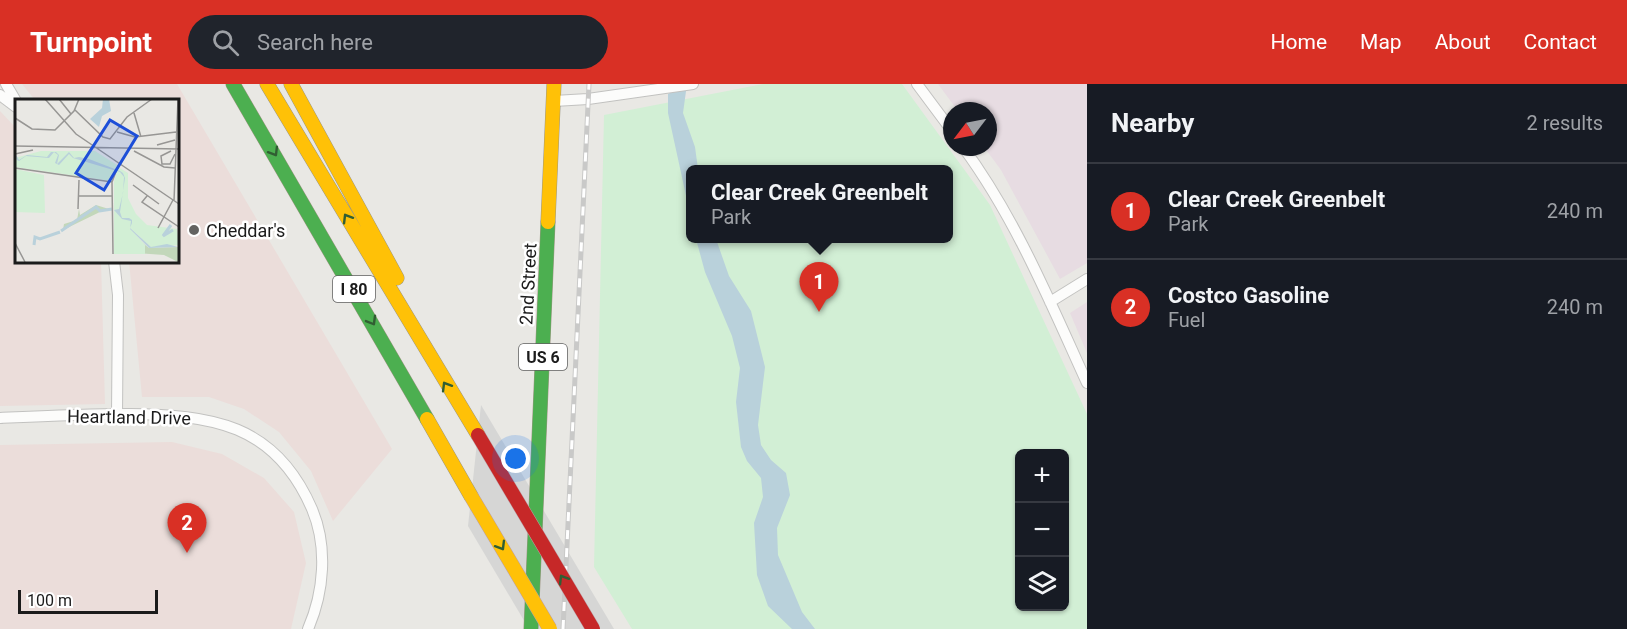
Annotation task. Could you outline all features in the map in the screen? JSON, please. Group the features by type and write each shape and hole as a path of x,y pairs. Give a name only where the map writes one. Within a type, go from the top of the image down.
{"main road":[{"path":"229,84 254,119"},
{"name":"I 80","path":"233,84 550,629"},
{"name":"I 80","path":"267,84 592,629"},
{"path":"291,84 405,292 422,345"},
{"name":"2nd Street","path":"531,629 554,84"}],"street":[{"path":"6,84 15,99"},
{"path":"554,101 693,84"},
{"path":"917,84 943,119"},
{"path":"0,96 15,105"},
{"path":"970,156 988,181 1030,259 1087,383"},
{"path":"114,262 118,295 117,414"},
{"path":"1050,302 1087,279"},
{"name":"Heartland Drive","path":"0,418 117,414 180,416 220,422 252,437 284,465 306,496 321,545 321,582 308,629"}],"shaded area":[{"path":"22,84 177,84 392,449 333,521 311,471 279,432 244,409 209,397 142,397 129,262 178,262 178,99 34,99"},
{"path":"938,84 1087,84 1087,263 1060,279 1001,170 991,156 997,156 997,102 951,102"},
{"path":"0,111 15,127 15,262 101,262 105,404 0,406"},
{"path":"1087,302 1087,353 1070,313"},
{"path":"172,442 222,454 264,478 294,512 306,563 291,629 0,629 0,445"}],"green space":[{"path":"763,84 902,84 943,140 943,156 954,156 990,205 1087,414 1087,629 632,629 594,567 604,115"}],"water":[{"path":"687,84 683,113 695,147 697,165 686,165 686,196 668,113 668,94"},
{"path":"697,243 717,243 729,276 751,311 765,367 758,425 761,445 771,460 786,473 790,495 777,528 778,555 802,612 815,629 792,629 768,606 757,575 754,523 763,497 761,478 747,461 741,447 736,402 740,368 732,336 705,272"}],"pier":[{"path":"481,405 614,629 529,629 468,526"}],"railway":[{"path":"563,629 589,84"}],"traffic: fast":[{"path":"233,84 427,419"},
{"path":"531,629 548,222"}],"traffic: slow":[{"path":"267,84 478,435"},
{"path":"291,84 397,278"},
{"path":"548,222 554,84"},
{"path":"427,419 471,496"},
{"path":"471,496 550,629"}],"traffic: jam":[{"path":"478,435 593,629"}],"place":[{"name":"Cheddar's","path":"194,230"},
{"name":"Clear Creek Greenbelt","path":"819,312"},
{"name":"Costco Gasoline","path":"187,553"}]}
